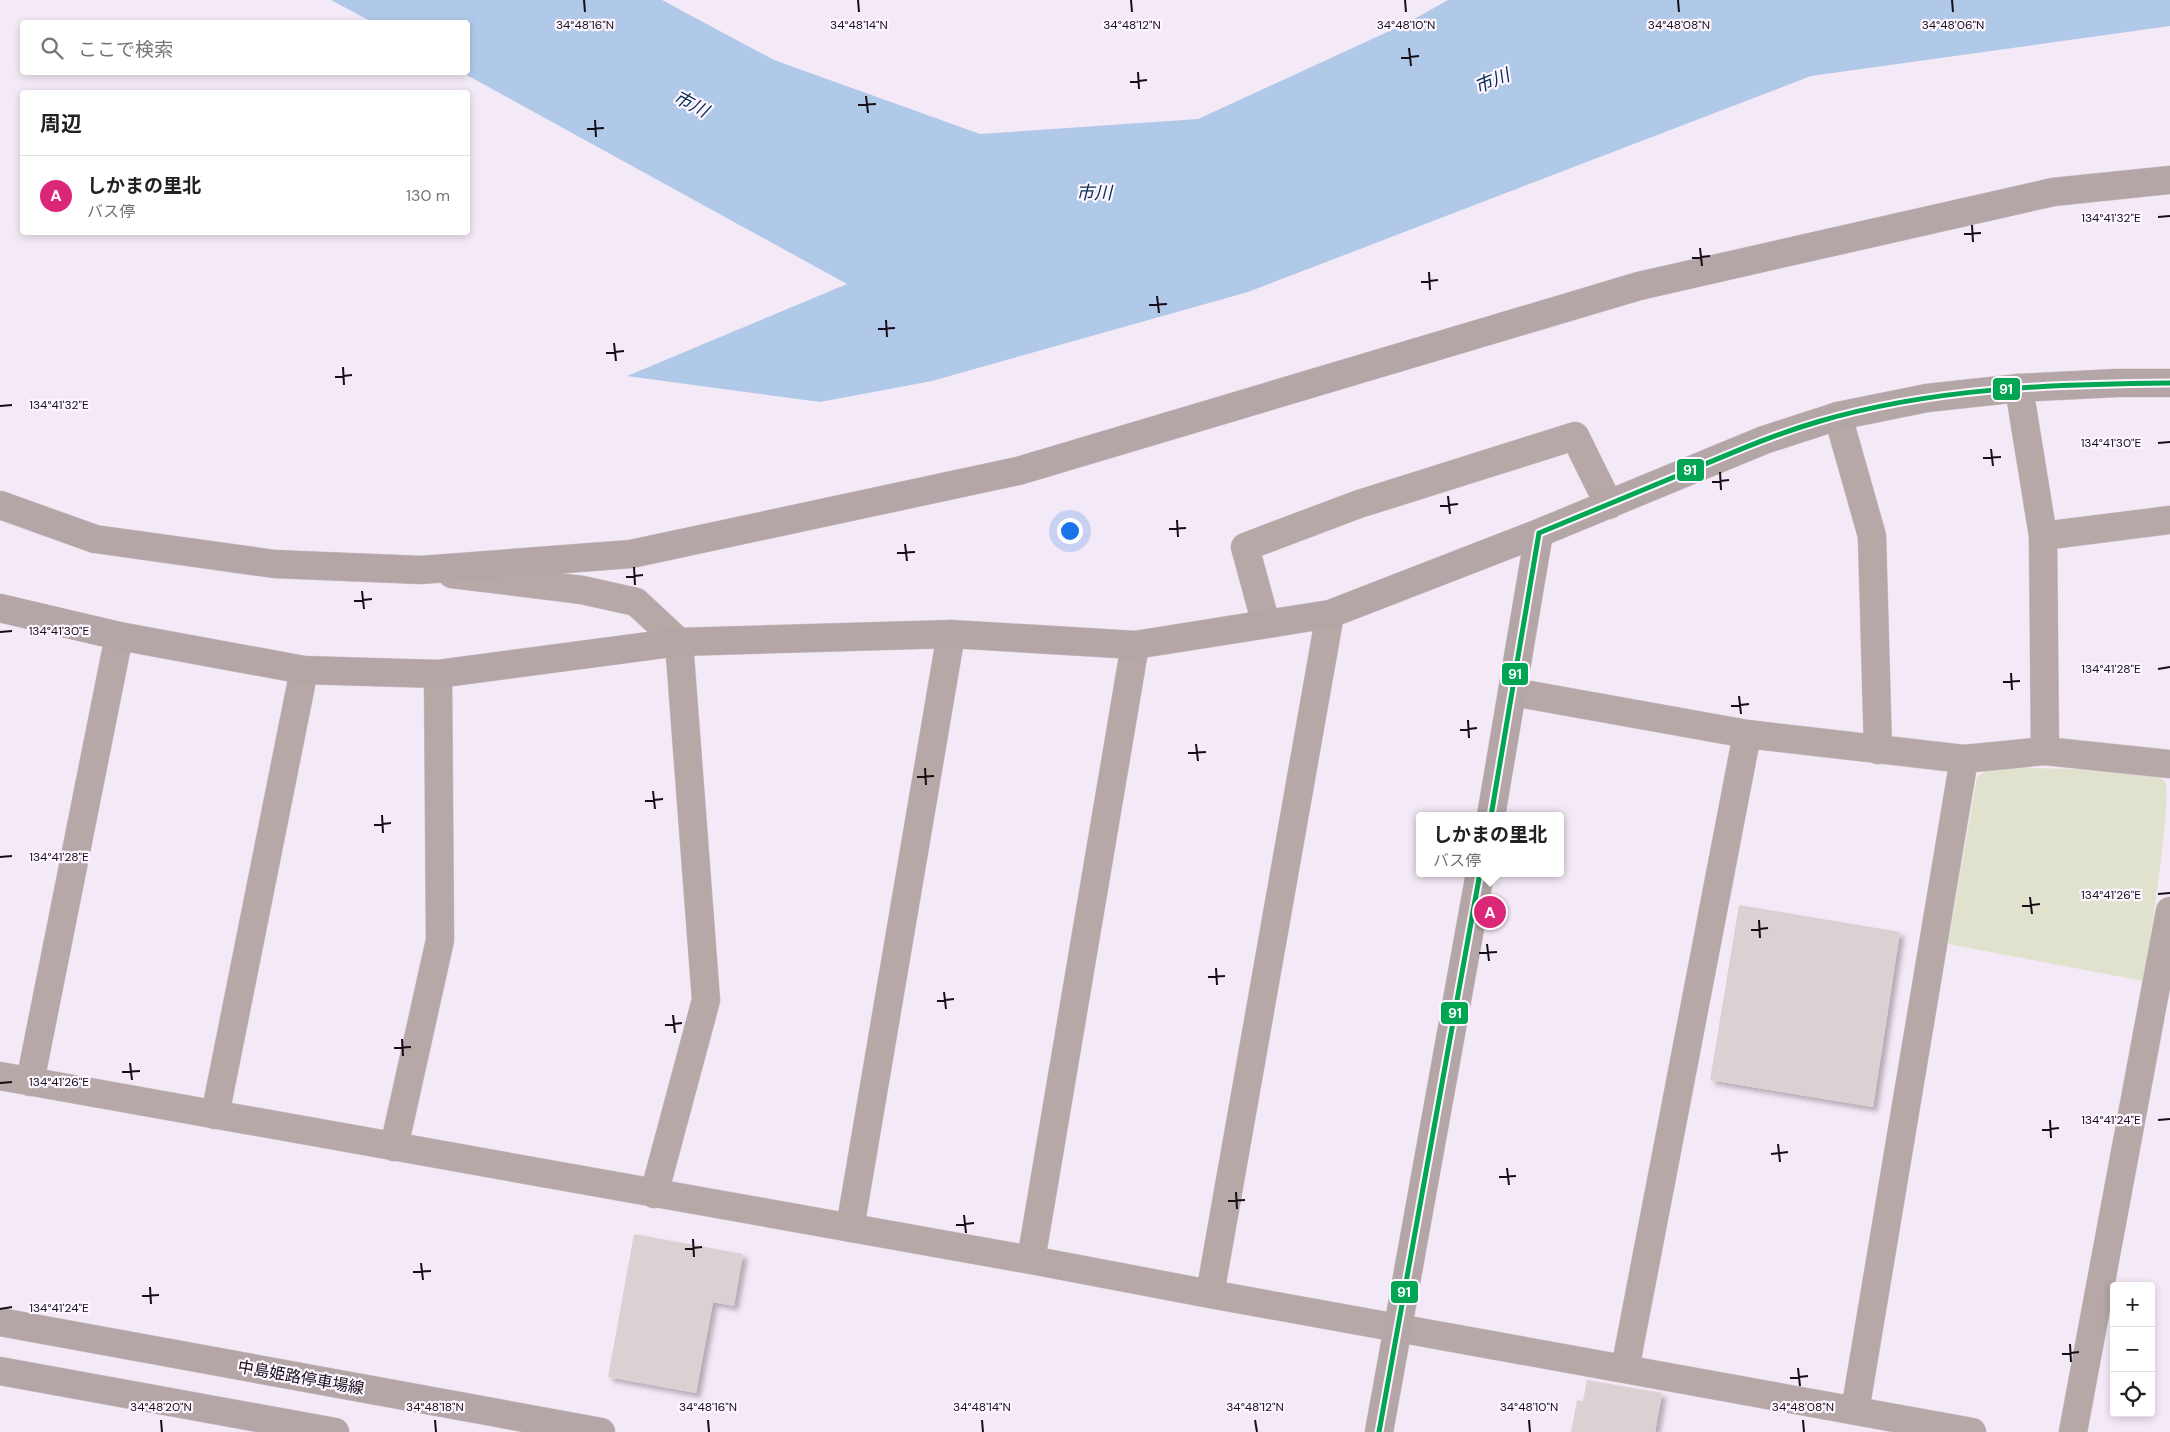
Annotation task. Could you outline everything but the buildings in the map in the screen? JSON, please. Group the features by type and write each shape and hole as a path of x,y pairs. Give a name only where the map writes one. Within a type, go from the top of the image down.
{"street":[{"path":"420,570 631,554 1018,471 1639,286 2053,192 2170,180"},
{"path":"0,608 119,636 304,670 438,674 679,642 951,634 1135,645 1330,614 1539,533 1764,440 1838,416 1927,398 2019,388 2117,383 2170,383"},
{"path":"2019,388 2044,536 2045,751"},
{"path":"1838,416 1872,536 1878,750"},
{"path":"1266,624 1245,547 1359,504 1575,436 1609,504"},
{"path":"0,505 95,539 274,564 420,570 582,590 636,602 679,642 706,1000 654,1194"},
{"path":"2044,536 2170,520"},
{"path":"1492,812 1539,533"},
{"path":"1210,1294 1330,614"},
{"path":"850,1228 951,634"},
{"path":"30,1082 119,636"},
{"path":"1031,1260 1135,645"},
{"path":"215,1115 304,670"},
{"path":"394,1147 440,940 438,674"},
{"path":"1513,692 1747,734 1964,760 2045,751 2170,764"},
{"path":"1625,1370 1747,734"},
{"path":"1855,1411 1964,760"},
{"path":"1379,1432 1479,877"},
{"path":"2073,1432 2158,1041 2170,911"},
{"path":"0,1076 1031,1260 1972,1432"},
{"name":"中島姫路停車場線","path":"0,1322 602,1432"},
{"path":"0,1371 335,1432"}],"green space":[{"path":"1992,767 2152,771 2166,784 2162,849 2143,981 1948,944 1977,777"}],"water":[{"name":"市川","path":"331,0 662,0 774,60 980,134 1198,119 1409,22 1448,0 2170,0 2170,26 1811,76 1248,292 932,381 820,402 627,376 847,284 467,75 470,75 470,20 368,20"}],"transit line":[{"name":"91","path":"1539,533 1764,440 1817,422 1860,411 1904,402 1992,390 2170,383"},
{"name":"91","path":"1492,812 1539,533"},
{"name":"91","path":"1379,1432 1479,877"}],"place":[{"name":"しかまの里北","path":"1490,912"}]}
